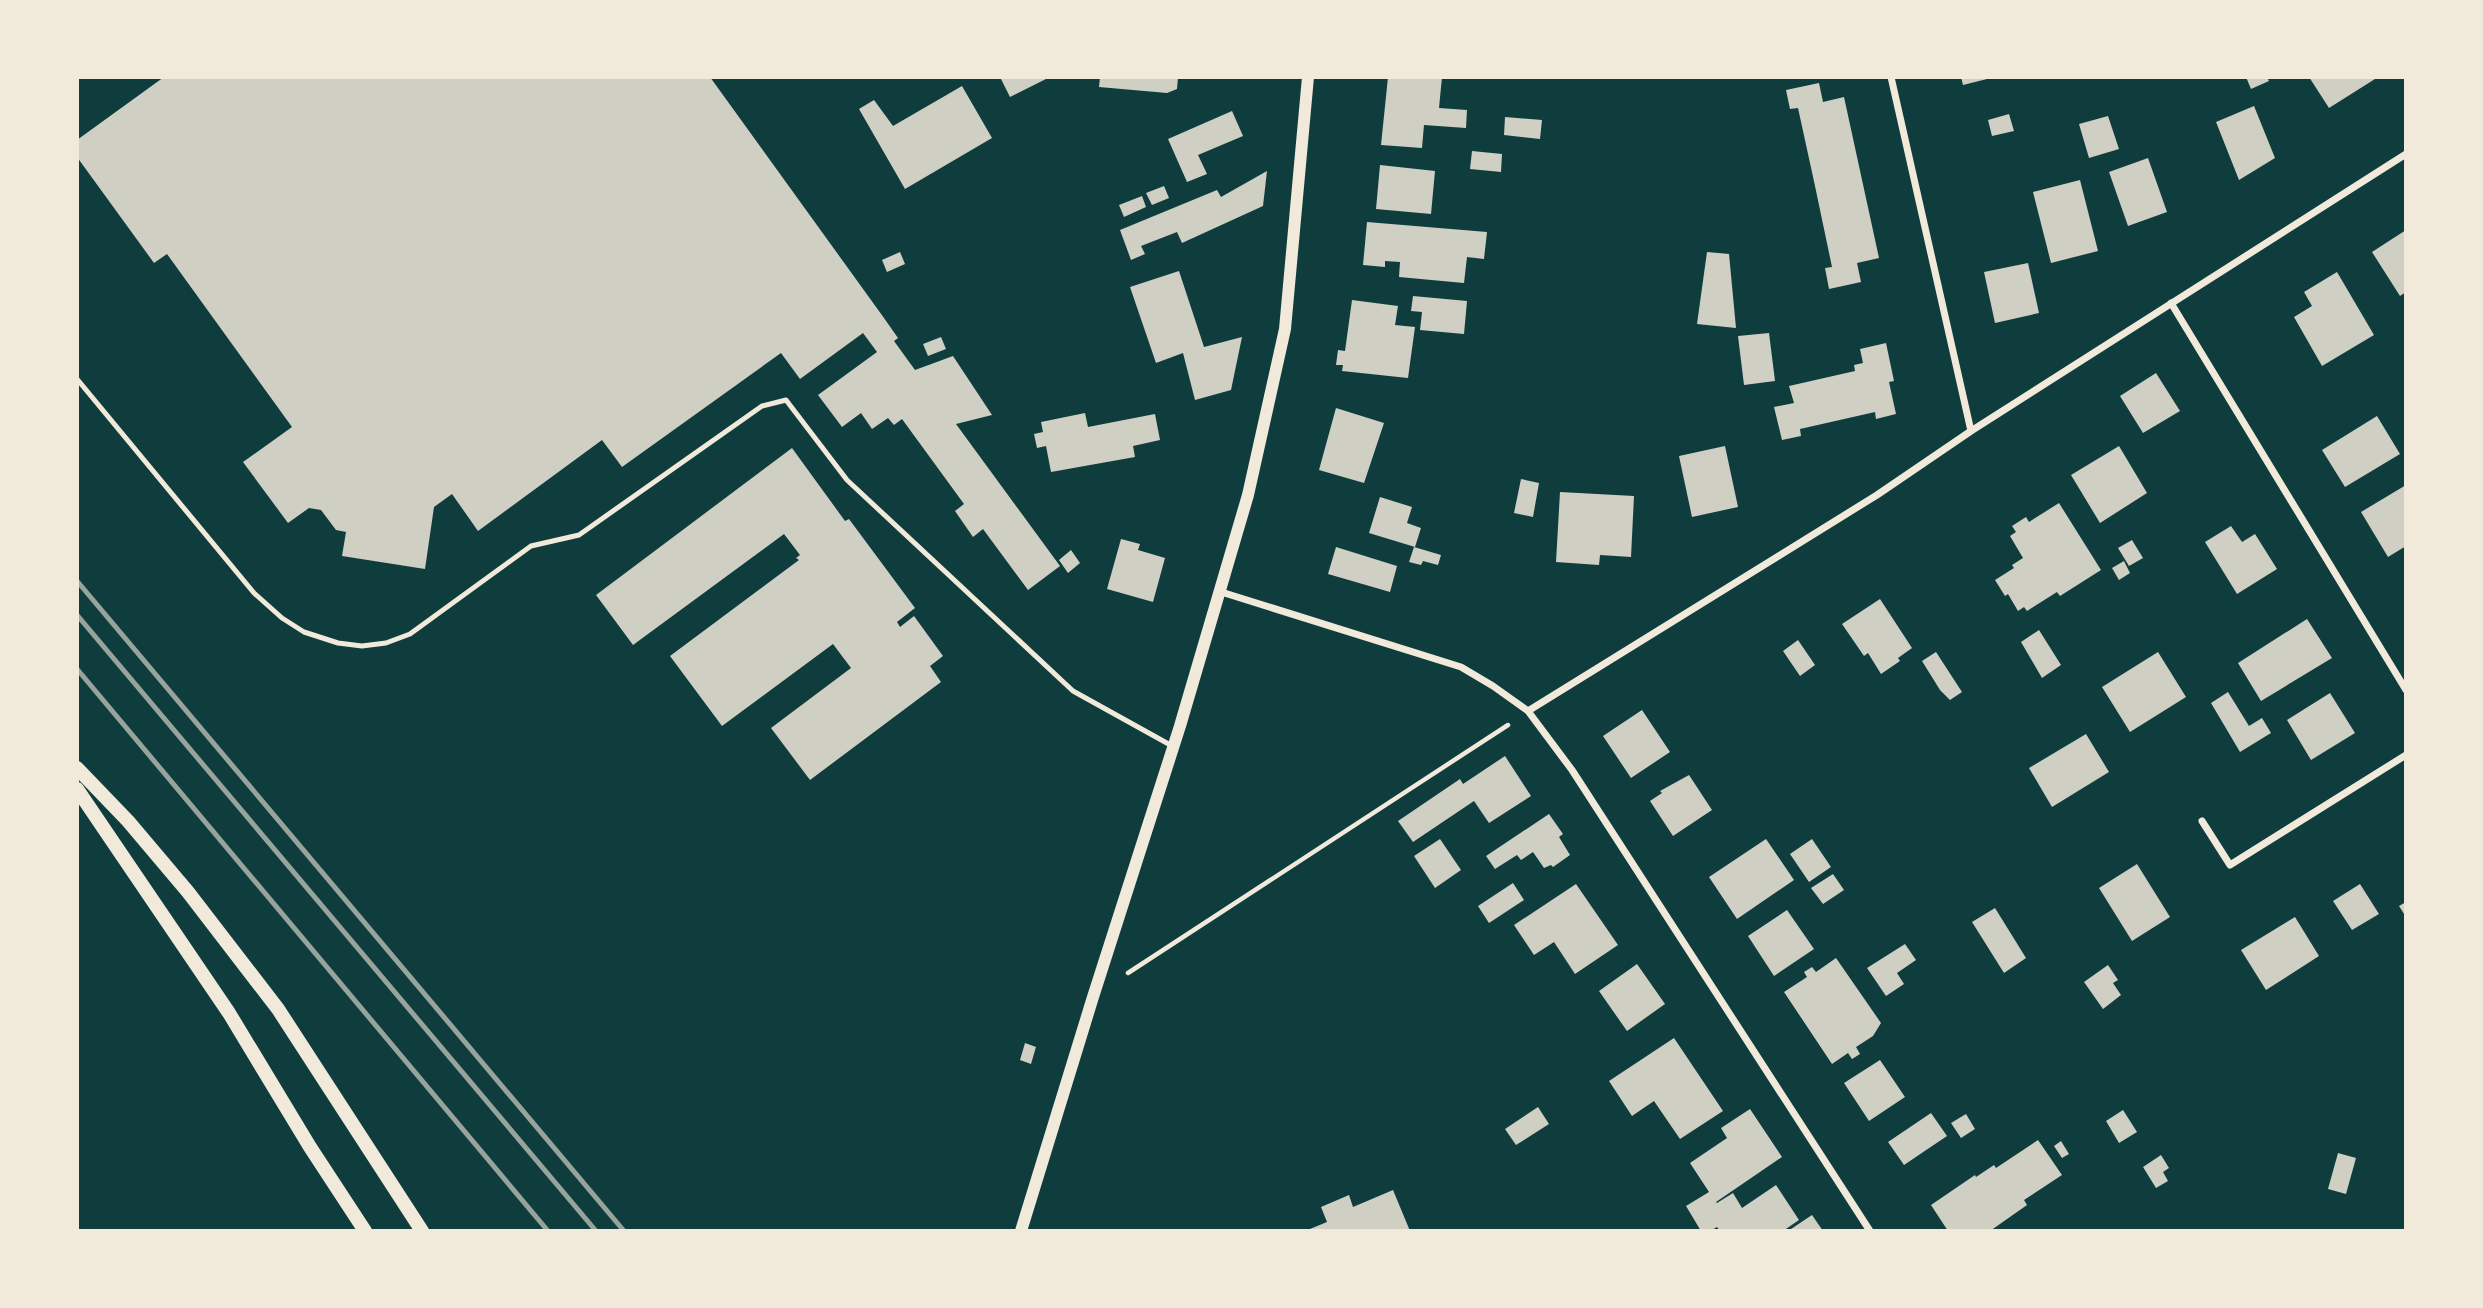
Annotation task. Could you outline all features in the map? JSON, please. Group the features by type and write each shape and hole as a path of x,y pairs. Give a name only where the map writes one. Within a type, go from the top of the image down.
{"main road":[{"path":"77,768 128,821 188,892 278,1009 422,1231"},
{"path":"77,789 229,1013 310,1147 365,1231"}],"street":[{"path":"1021,1231 1174,747 1248,495 1285,329 1308,77"},
{"path":"1891,77 1971,431"},
{"path":"1528,711 1877,495 1971,431 2406,154"},
{"path":"2171,303 2406,690"},
{"path":"1218,591 1461,667 1493,685 1528,711 1572,770 1870,1231"},
{"path":"2202,821 2230,864 2406,755"}],"lane":[{"path":"77,379 254,593 282,618 304,632 338,643 362,646 386,643 410,634 531,546 579,535 762,406 786,400 847,480 1073,691 1174,747"}],"path":[{"path":"1093,997 1528,711"}],"building":[{"path":"164,77 710,77 898,338 894,341 915,370 953,356 992,415 956,424 1060,566 1028,590 983,529 973,537 955,511 964,504 902,419 894,425 888,418 872,429 861,413 842,427 818,395 877,352 863,333 800,379 781,353 622,467 602,440 478,531 452,494 434,507 425,569 342,556 346,532 336,530 321,510 309,508 288,523 243,462 292,427 167,254 154,263 77,157 77,140"},
{"path":"1000,77 1050,77 1010,97"},
{"path":"1100,77 1178,77 1177,89 1167,93 1099,87"},
{"path":"1388,77 1442,77 1439,108 1467,110 1466,128 1424,125 1422,148 1381,145"},
{"path":"1961,77 1990,77 1991,78 1963,85"},
{"path":"2246,77 2267,77 2269,81 2251,89"},
{"path":"2309,77 2373,77 2375,79 2329,108"},
{"path":"1819,83 1823,102 1844,97 1879,258 1857,263 1861,282 1829,289 1825,268 1832,267 1815,186 1798,108 1790,109 1786,90"},
{"path":"962,86 992,138 905,189 859,109 874,100 893,126"},
{"path":"2254,106 2275,158 2239,180 2216,122"},
{"path":"1232,111 1243,136 1198,155 1207,174 1187,182 1168,139"},
{"path":"2009,114 2014,131 1992,136 1988,120"},
{"path":"2108,116 2119,149 2089,158 2079,124"},
{"path":"1505,117 1542,120 1540,139 1504,135"},
{"path":"1472,151 1502,154 1501,172 1470,169"},
{"path":"2148,158 2167,212 2128,226 2109,172"},
{"path":"1380,165 1435,171 1431,214 1376,209"},
{"path":"1267,171 1263,206 1182,243 1177,232 1141,246 1145,254 1131,260 1120,230 1217,190 1221,197"},
{"path":"2080,180 2098,251 2051,263 2033,192"},
{"path":"1164,186 1169,198 1152,205 1146,193"},
{"path":"1142,196 1146,207 1124,217 1119,205"},
{"path":"1367,222 1487,232 1484,259 1467,257 1464,283 1399,277 1400,262 1385,261 1385,267 1363,265"},
{"path":"2406,230 2406,292 2400,296 2372,252"},
{"path":"900,252 905,264 887,272 882,260"},
{"path":"1707,252 1729,254 1736,328 1697,324"},
{"path":"2028,263 2039,313 1995,323 1984,272"},
{"path":"1179,271 1204,347 1242,337 1231,390 1195,400 1183,353 1156,363 1130,287"},
{"path":"2337,272 2374,335 2322,366 2294,317 2312,306 2304,292"},
{"path":"1413,296 1467,301 1464,334 1420,330 1422,312 1411,311"},
{"path":"1352,300 1398,306 1395,325 1415,327 1408,378 1342,371 1343,365 1336,365 1338,350 1345,351"},
{"path":"1769,333 1775,381 1744,385 1738,336"},
{"path":"941,337 946,349 928,356 923,344"},
{"path":"1886,343 1894,381 1889,382 1896,414 1876,419 1875,412 1800,429 1801,436 1782,440 1774,407 1794,403 1789,386 1855,371 1854,365 1863,363 1860,349"},
{"path":"2156,373 2180,411 2143,433 2120,396"},
{"path":"1336,408 1384,423 1364,483 1319,470"},
{"path":"1085,413 1088,427 1155,414 1160,440 1133,446 1135,457 1051,472 1046,446 1037,448 1034,434 1043,432 1041,422"},
{"path":"2377,416 2400,454 2345,487 2322,450"},
{"path":"1725,446 1738,507 1692,517 1679,456"},
{"path":"2119,446 2147,493 2100,523 2071,475"},
{"path":"792,448 845,521 849,519 915,608 897,622 900,627 914,616 943,656 930,666 941,682 810,780 771,728 851,668 833,644 722,726 670,656 799,560 796,558 800,555 784,534 633,645 596,595"},
{"path":"1521,479 1539,483 1533,517 1514,513"},
{"path":"2406,485 2406,546 2388,557 2361,512"},
{"path":"1560,492 1634,496 1631,557 1600,555 1599,565 1556,562"},
{"path":"1380,497 1412,507 1407,523 1421,528 1415,547 1369,533"},
{"path":"2059,503 2101,570 2060,596 2057,592 2027,611 2024,607 2018,611 1995,580 2014,568 2012,565 2023,558 2010,536 2016,532 2012,526 2026,517 2029,522"},
{"path":"2231,526 2242,542 2255,534 2277,569 2237,594 2205,542"},
{"path":"1121,539 1140,544 1138,550 1165,558 1153,602 1107,589"},
{"path":"2132,540 2143,558 2129,566 2118,548"},
{"path":"1336,547 1397,566 1390,592 1328,574"},
{"path":"1414,547 1441,555 1438,565 1423,561 1421,565 1409,562"},
{"path":"1071,550 1080,563 1068,573 1059,560"},
{"path":"2124,561 2130,573 2119,580 2112,568"},
{"path":"1880,599 1912,648 1898,658 1900,661 1881,674 1868,653 1864,656 1842,624"},
{"path":"2307,619 2332,658 2261,701 2238,663"},
{"path":"2039,630 2061,665 2042,678 2021,642"},
{"path":"1798,640 1815,665 1800,676 1783,651"},
{"path":"1936,652 1962,692 1950,700 1940,690 1922,661"},
{"path":"2158,652 2186,697 2130,732 2102,687"},
{"path":"2228,692 2249,726 2262,718 2271,733 2240,752 2211,703"},
{"path":"2330,693 2355,733 2311,760 2287,720"},
{"path":"1642,710 1670,752 1631,778 1603,736"},
{"path":"2086,734 2109,772 2052,807 2029,768"},
{"path":"1505,756 1531,796 1489,823 1474,801 1413,842 1398,821 1460,779 1463,784"},
{"path":"1689,775 1712,810 1673,836 1650,801 1662,793 1660,791"},
{"path":"1549,814 1563,834 1559,837 1570,855 1553,867 1551,865 1544,868 1533,852 1521,860 1517,855 1495,869 1486,856"},
{"path":"1440,839 1461,870 1435,888 1414,856"},
{"path":"1766,839 1794,880 1737,919 1709,877"},
{"path":"1812,839 1831,867 1809,882 1790,854"},
{"path":"2137,864 2170,917 2132,941 2099,888"},
{"path":"1833,874 1844,890 1823,904 1811,888"},
{"path":"1513,883 1524,900 1489,923 1478,906"},
{"path":"1576,884 1618,945 1575,974 1554,942 1534,955 1514,925"},
{"path":"2360,884 2379,914 2352,930 2333,901"},
{"path":"2406,902 2406,917 2399,906"},
{"path":"1995,908 2026,958 2004,973 1972,922"},
{"path":"1787,910 1814,949 1774,976 1748,936"},
{"path":"2295,917 2319,956 2266,990 2241,950"},
{"path":"1905,944 1916,960 1897,973 1904,984 1886,996 1867,968"},
{"path":"1836,958 1881,1023 1873,1036 1856,1047 1860,1054 1852,1059 1848,1053 1832,1064 1784,992 1807,977 1804,972 1812,967 1816,972"},
{"path":"1637,964 1665,1004 1627,1031 1599,991"},
{"path":"2108,965 2118,980 2113,983 2121,995 2103,1009 2084,982"},
{"path":"1674,1038 1723,1111 1680,1139 1654,1101 1632,1116 1609,1081"},
{"path":"1025,1043 1036,1047 1031,1064 1020,1060"},
{"path":"1880,1060 1905,1097 1869,1121 1844,1083"},
{"path":"1538,1107 1549,1124 1516,1145 1505,1129"},
{"path":"1750,1109 1782,1157 1716,1202 1733,1193 1742,1208 1776,1185 1799,1220 1783,1231 1720,1231 1717,1227 1710,1231 1701,1231 1686,1206 1709,1192 1690,1163 1727,1138 1721,1128"},
{"path":"2123,1110 2137,1132 2119,1143 2106,1121"},
{"path":"1931,1113 1947,1136 1904,1165 1888,1142"},
{"path":"1966,1114 1975,1129 1961,1138 1951,1123"},
{"path":"2038,1140 2062,1175 2024,1200 2027,1205 1990,1231 1948,1231 1931,1205 1975,1175 1976,1177 1994,1165 1996,1168"},
{"path":"2061,1141 2069,1154 2062,1158 2054,1146"},
{"path":"2338,1153 2356,1158 2346,1194 2328,1189"},
{"path":"2161,1155 2169,1168 2163,1172 2168,1181 2156,1188 2143,1167"},
{"path":"1393,1190 1410,1231 1305,1231 1327,1222 1321,1207 1349,1195 1353,1207"},
{"path":"1812,1215 1823,1231 1788,1231"}],"railway":[{"path":"77,581 624,1231"},
{"path":"77,615 596,1231"},
{"path":"77,669 548,1231"}]}
